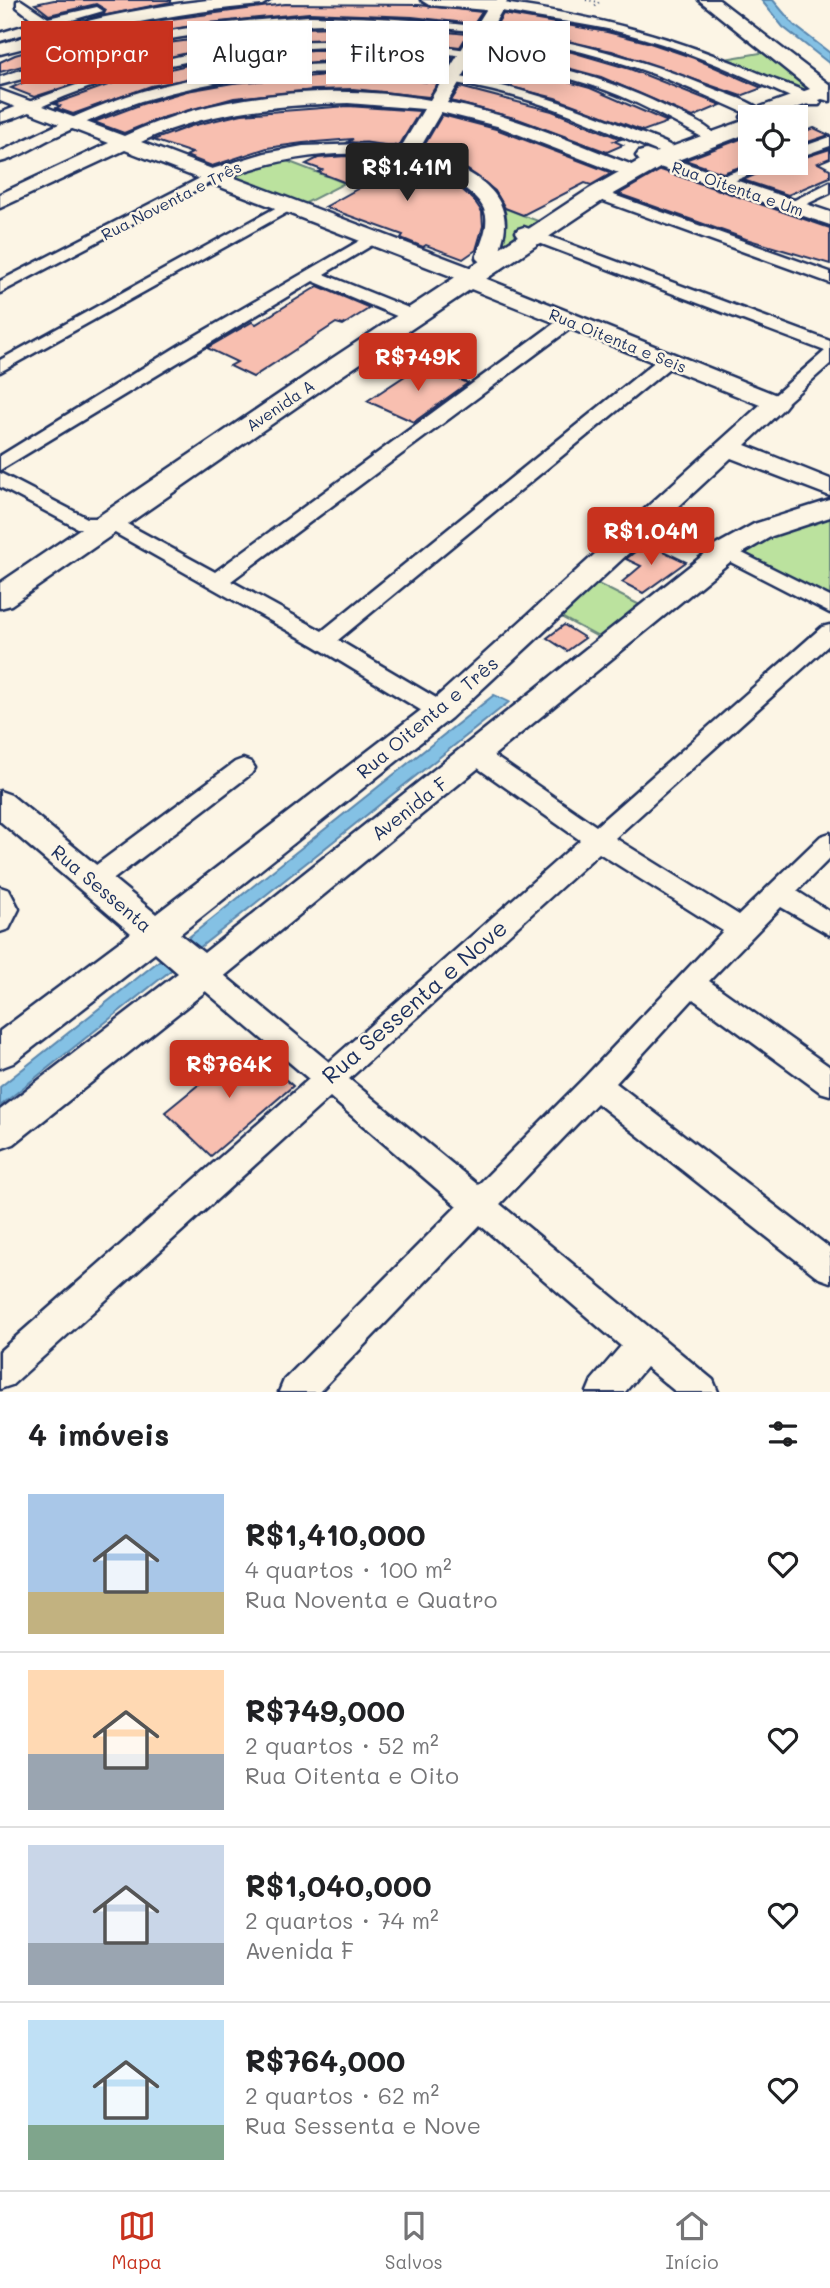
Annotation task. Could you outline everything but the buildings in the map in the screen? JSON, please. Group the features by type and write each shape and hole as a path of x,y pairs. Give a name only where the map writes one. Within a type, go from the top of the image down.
{"main road":[{"path":"708,0 820,97"},
{"name":"Avenida A","path":"796,105 820,97"},
{"name":"Avenida A","path":"0,598 96,523 405,313 466,277 487,258 660,155 707,134 738,124"},
{"name":"Avenida A","path":"0,582 96,523 466,277 622,168 738,125"}],"street":[{"path":"43,0 21,4 43,21"},
{"path":"0,49 100,23 202,6 262,0"},
{"path":"429,0 499,3 648,36 820,97"},
{"path":"487,21 499,3"},
{"path":"54,21 97,10"},
{"path":"0,80 100,49 214,28 312,20 463,26"},
{"path":"0,37 21,31"},
{"path":"0,118 84,84 151,66 243,50 322,44 463,51"},
{"path":"570,45 654,69 738,109"},
{"path":"405,156 463,62"},
{"path":"0,158 110,108 168,89 261,74 341,69 481,82 558,105 660,155"},
{"path":"570,75 628,94 707,134"},
{"name":"Rua Oitenta e Seis","path":"0,95 373,238 569,321 776,403"},
{"path":"0,202 125,142 181,119 261,104 361,99 436,106 498,120 622,168"},
{"path":"808,149 830,141"},
{"name":"Rua Noventa e Três","path":"0,288 212,176 245,163 284,154 345,149 405,156 446,169 466,179 493,206 496,222 487,258"},
{"name":"Rua Oitenta e Um","path":"660,155 719,182 830,219"},
{"path":"719,182 738,175"},
{"path":"789,207 830,187"},
{"path":"597,194 830,278"},
{"path":"0,367 288,206"},
{"path":"530,234 830,347"},
{"path":"0,464 373,238"},
{"path":"312,274 405,313"},
{"path":"216,582 569,321"},
{"name":"Rua Oitenta e Três","path":"0,1052 161,937 440,711 830,355"},
{"path":"323,641 667,360"},
{"path":"727,447 830,488"},
{"path":"0,479 216,582 323,641 440,711"},
{"name":"Avenida F","path":"0,1132 476,755 726,551 763,530 830,509"},
{"path":"726,551 830,606"},
{"name":"Rua Sessenta e Nove","path":"0,1373 328,1077 830,632"},
{"path":"476,755 598,839 741,929"},
{"path":"93,881 243,768"},
{"name":"Rua Sessenta","path":"0,803 201,971"},
{"path":"296,1392 596,1085 741,929 830,843"},
{"path":"780,893 830,925"},
{"path":"0,897 6,909 0,922"},
{"path":"201,971 481,1204 701,1392"},
{"path":"690,982 830,1083"},
{"path":"596,1085 830,1267"},
{"path":"604,1392 644,1343"}],"green space":[{"path":"766,52 813,91 801,95 719,60"},
{"path":"279,158 345,183 304,204 227,178"},
{"path":"496,205 538,221 488,257"},
{"path":"830,508 830,604 728,551"},
{"path":"586,578 654,612 613,645 550,611"}],"water":[{"path":"761,0 773,0 794,25 830,53 830,64 783,27"},
{"path":"494,695 509,702 0,1106 0,1087"}]}
